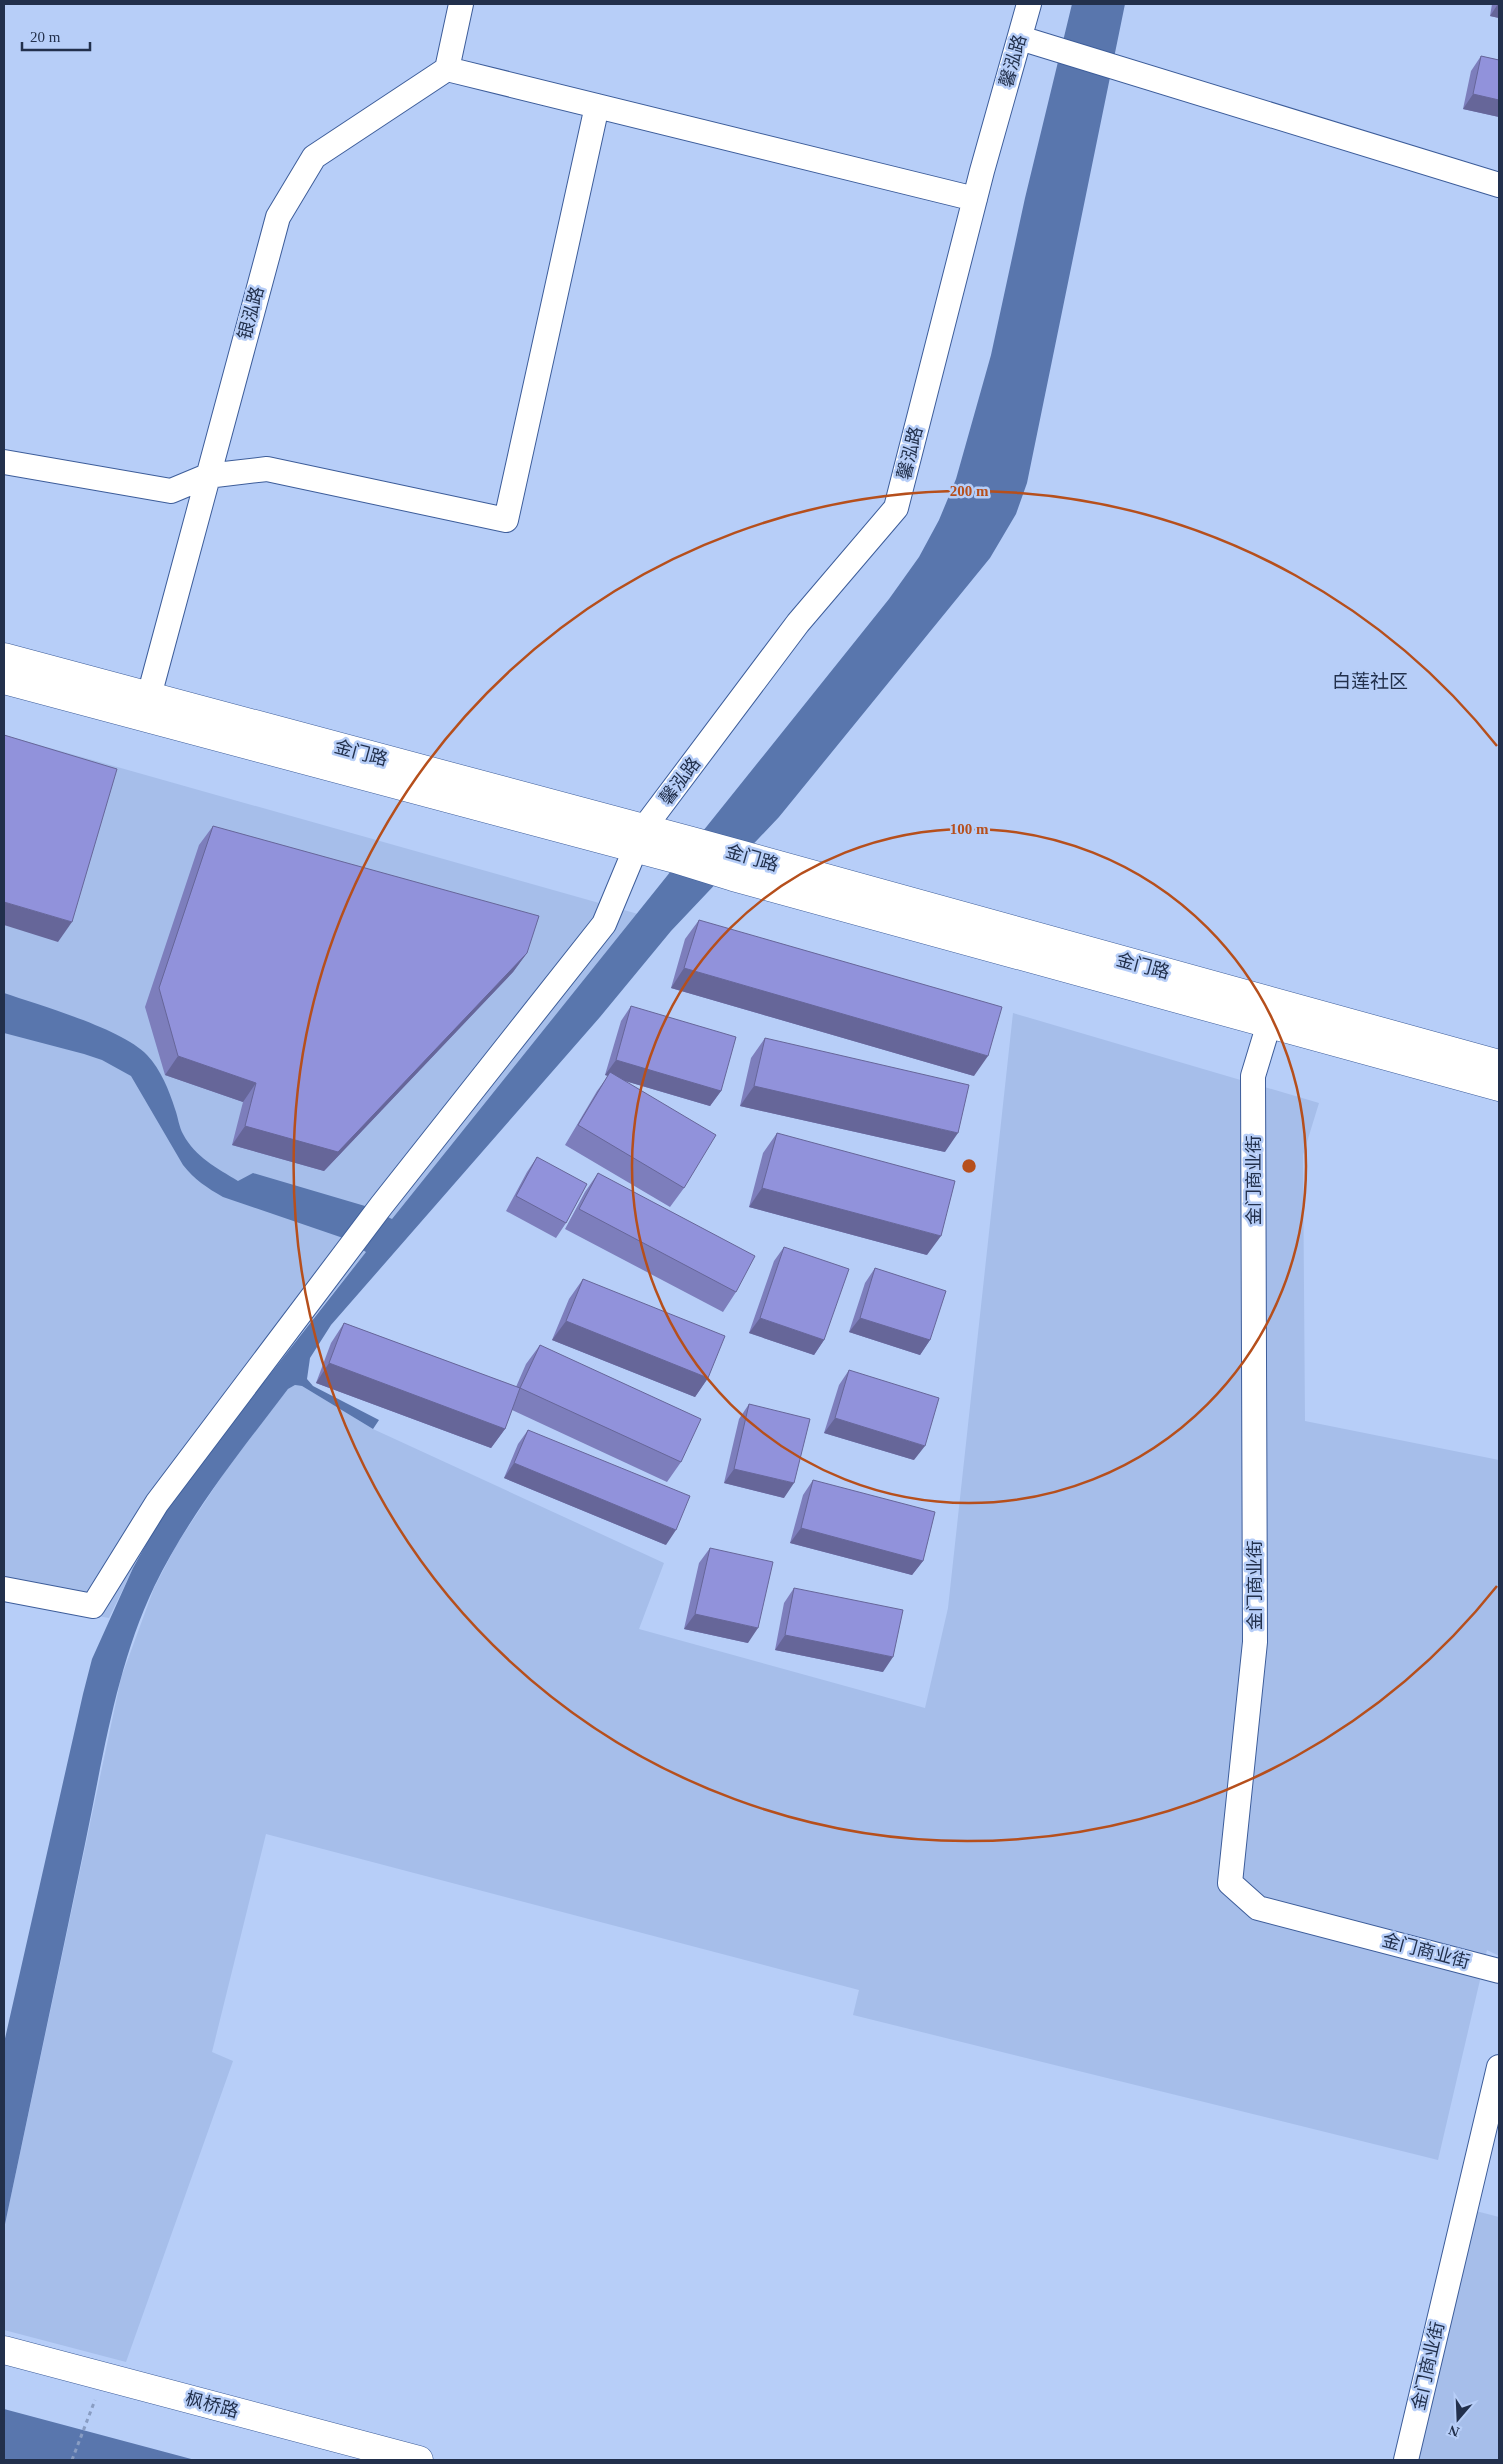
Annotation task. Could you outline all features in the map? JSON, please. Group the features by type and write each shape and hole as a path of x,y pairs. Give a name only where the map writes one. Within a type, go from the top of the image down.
{"main road":[{"name":"金门路","path":"4,657 149,696 740,867 1272,1013 1499,1064"},
{"name":"金门路","path":"4,680 640,838"},
{"name":"金门路","path":"1272,1013 1499,1087"},
{"name":"枫桥路","path":"4,2350 419,2460"}],"street":[{"path":"461,4 447,69 975,199"},
{"name":"馨泓路","path":"4,1589 93,1606 157,1503 381,1206 604,924 640,838 798,623 896,508 975,199 1029,4"},
{"path":"1020,38 1499,185"},
{"name":"银泓路","path":"149,696 278,217 314,157 447,69"},
{"path":"4,462 171,491 207,476 267,469 506,520 597,106"},
{"name":"金门商业街","path":"1272,1013 1253,1076 1255,1642 1230,1883 1258,1908 1499,1971"},
{"name":"金门商业街","path":"1406,2460 1499,2066"}],"path":[{"path":"72,2460 84,2426"}],"shaded area":[{"path":"1072,4 1125,4 1027,483 1016,514 990,558 779,817 671,931 600,1017 331,1325 310,1358 307,1379 313,1386 379,1420 373,1429 302,1386 295,1385 288,1389 199,1509 168,1560 141,1617 120,1681 112,1713 4,2229 4,2043 92,1659 133,1568 160,1519 184,1484 366,1252 346,1239 223,1197 206,1187 183,1165 131,1076 102,1060 4,1033 4,993 80,1019 135,1045 152,1061 164,1080 182,1131 188,1142 200,1156 238,1181 253,1173 365,1206 392,1219 889,599 919,557 939,520 956,479 991,355 1025,198"},
{"path":"4,735 638,914 318,1312 184,1484 160,1519 133,1568 109,1618 4,1599"},
{"path":"1013,1013 1319,1103 1303,1155 1305,1421 1499,1460 1499,1956 1487,1950 1438,2160 853,2015 859,1990 266,1834 212,2052 233,2061 126,2362 4,2330 4,2229 121,1678 154,1588 177,1544 230,1464 288,1389 295,1385 302,1386 373,1429 664,1563 639,1629 925,1708 948,1608"},
{"path":"1476,2211 1499,2217 1499,2460 1416,2460"},
{"path":"4,2409 195,2460 4,2460"}],"building":[{"path":"1481,56 1499,60 1499,100 1473,94"},
{"path":"4,735 117,769 72,922 4,902"},
{"path":"213,826 539,916 527,953 338,1152 245,1126 256,1083 178,1056 159,988"},
{"path":"699,920 1002,1007 988,1056 684,968"},
{"path":"631,1006 736,1037 721,1091 616,1060"},
{"path":"765,1038 969,1085 958,1133 754,1086"},
{"path":"610,1072 716,1135 684,1188 578,1125"},
{"path":"777,1133 955,1181 941,1236 762,1188"},
{"path":"537,1157 587,1184 566,1223 516,1196"},
{"path":"598,1173 755,1256 736,1292 579,1209"},
{"path":"784,1247 849,1269 824,1340 760,1318"},
{"path":"875,1268 946,1291 930,1340 860,1318"},
{"path":"583,1279 725,1336 708,1378 566,1321"},
{"path":"344,1323 520,1388 505,1429 329,1363"},
{"path":"540,1345 701,1419 681,1462 520,1388"},
{"path":"849,1370 939,1398 925,1446 835,1418"},
{"path":"749,1404 810,1419 794,1483 734,1469"},
{"path":"528,1430 690,1496 676,1530 514,1463"},
{"path":"813,1480 935,1512 923,1561 801,1528"},
{"path":"710,1548 773,1562 758,1628 695,1614"},
{"path":"794,1588 903,1610 893,1657 785,1635"}],"district":[{"name":"白莲社区","path":"1370,681"}]}
